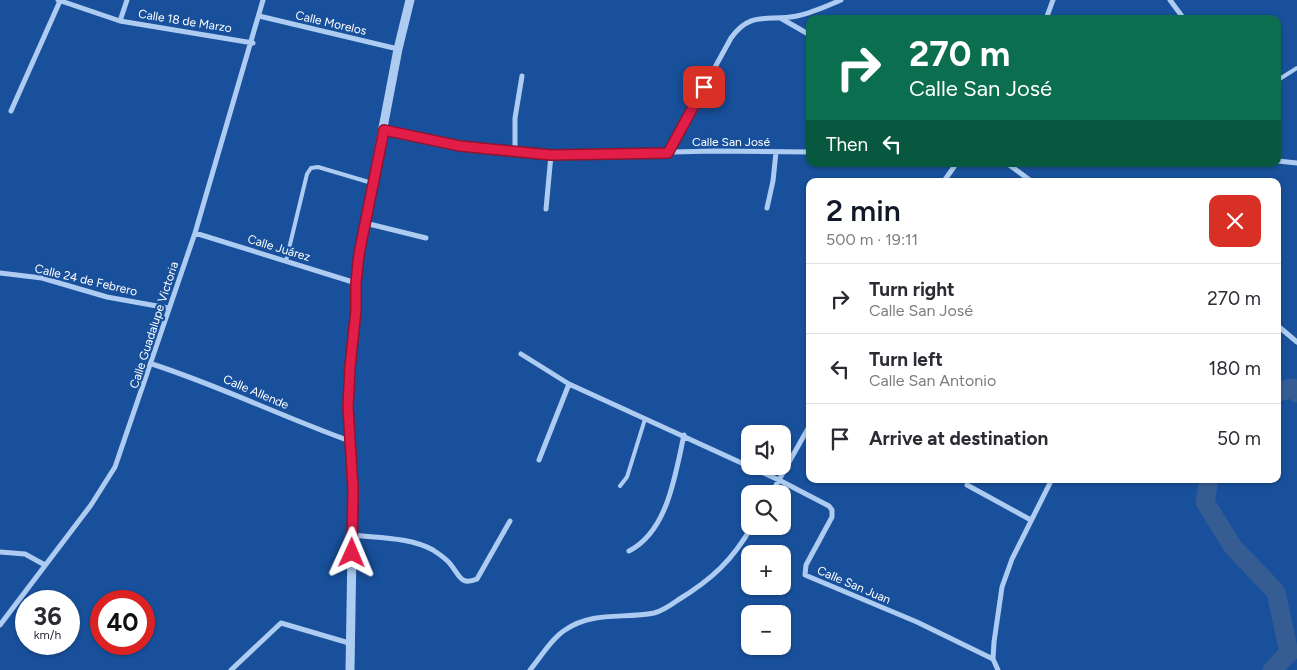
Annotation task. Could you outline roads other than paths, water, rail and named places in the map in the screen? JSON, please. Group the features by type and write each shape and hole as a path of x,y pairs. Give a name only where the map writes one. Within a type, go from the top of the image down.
{"street":[{"path":"120,21 127,0"},
{"name":"Calle Guadalupe Victoria","path":"0,625 91,505 115,467 152,364 168,308 195,233 253,43 263,0"},
{"path":"350,670 352,535 351,441 348,407 356,310 356,283 372,183 384,130 398,49 410,0"},
{"path":"668,153 738,28 755,18 782,19 800,16 841,0"},
{"path":"1047,15 1053,0"},
{"path":"1170,0 1181,15"},
{"path":"11,111 59,1"},
{"name":"Calle 18 de Marzo","path":"59,1 120,21 253,43"},
{"name":"Calle Morelos","path":"259,16 398,49"},
{"path":"782,19 806,33"},
{"path":"514,152 516,118 522,76"},
{"name":"Calle San José","path":"384,130 460,146 551,155 806,152"},
{"path":"767,208 773,181 776,152"},
{"path":"546,209 551,155"},
{"path":"1281,161 1297,163"},
{"path":"946,178 954,167"},
{"path":"1011,167 1027,178"},
{"path":"365,222 426,238"},
{"name":"Calle Juárez","path":"195,233 356,283"},
{"name":"Calle 24 de Febrero","path":"0,273 42,278 107,297 168,308"},
{"path":"1281,329 1297,342"},
{"name":"Calle San Juan","path":"520,354 569,384 779,480 829,506 832,510 830,521 804,568 805,574 917,622 994,660"},
{"name":"Calle Allende","path":"152,364 232,392 312,428 351,441"},
{"path":"538,460 569,384"},
{"path":"776,485 806,432"},
{"path":"629,551 638,546 655,528 668,497 684,436"},
{"path":"998,670 994,660 1002,587 1012,559 1050,483"},
{"path":"966,485 1031,520"},
{"path":"352,535 419,544 446,559 460,579 465,582 471,582 478,579 510,521"},
{"path":"530,670 564,631 584,620 600,616 656,612 689,594 724,566 739,549 747,535"},
{"path":"0,552 25,554 45,565"},
{"path":"231,670 281,623 349,643"}],"lane":[{"path":"1281,78 1297,68"},
{"path":"286,261 307,174 311,168 318,167 372,183"},
{"path":"620,486 627,477 645,419"}],"waterway":[{"path":"1281,391 1292,388 1297,393"},
{"path":"1208,483 1205,502 1233,547 1276,592 1289,653 1272,670"}]}
